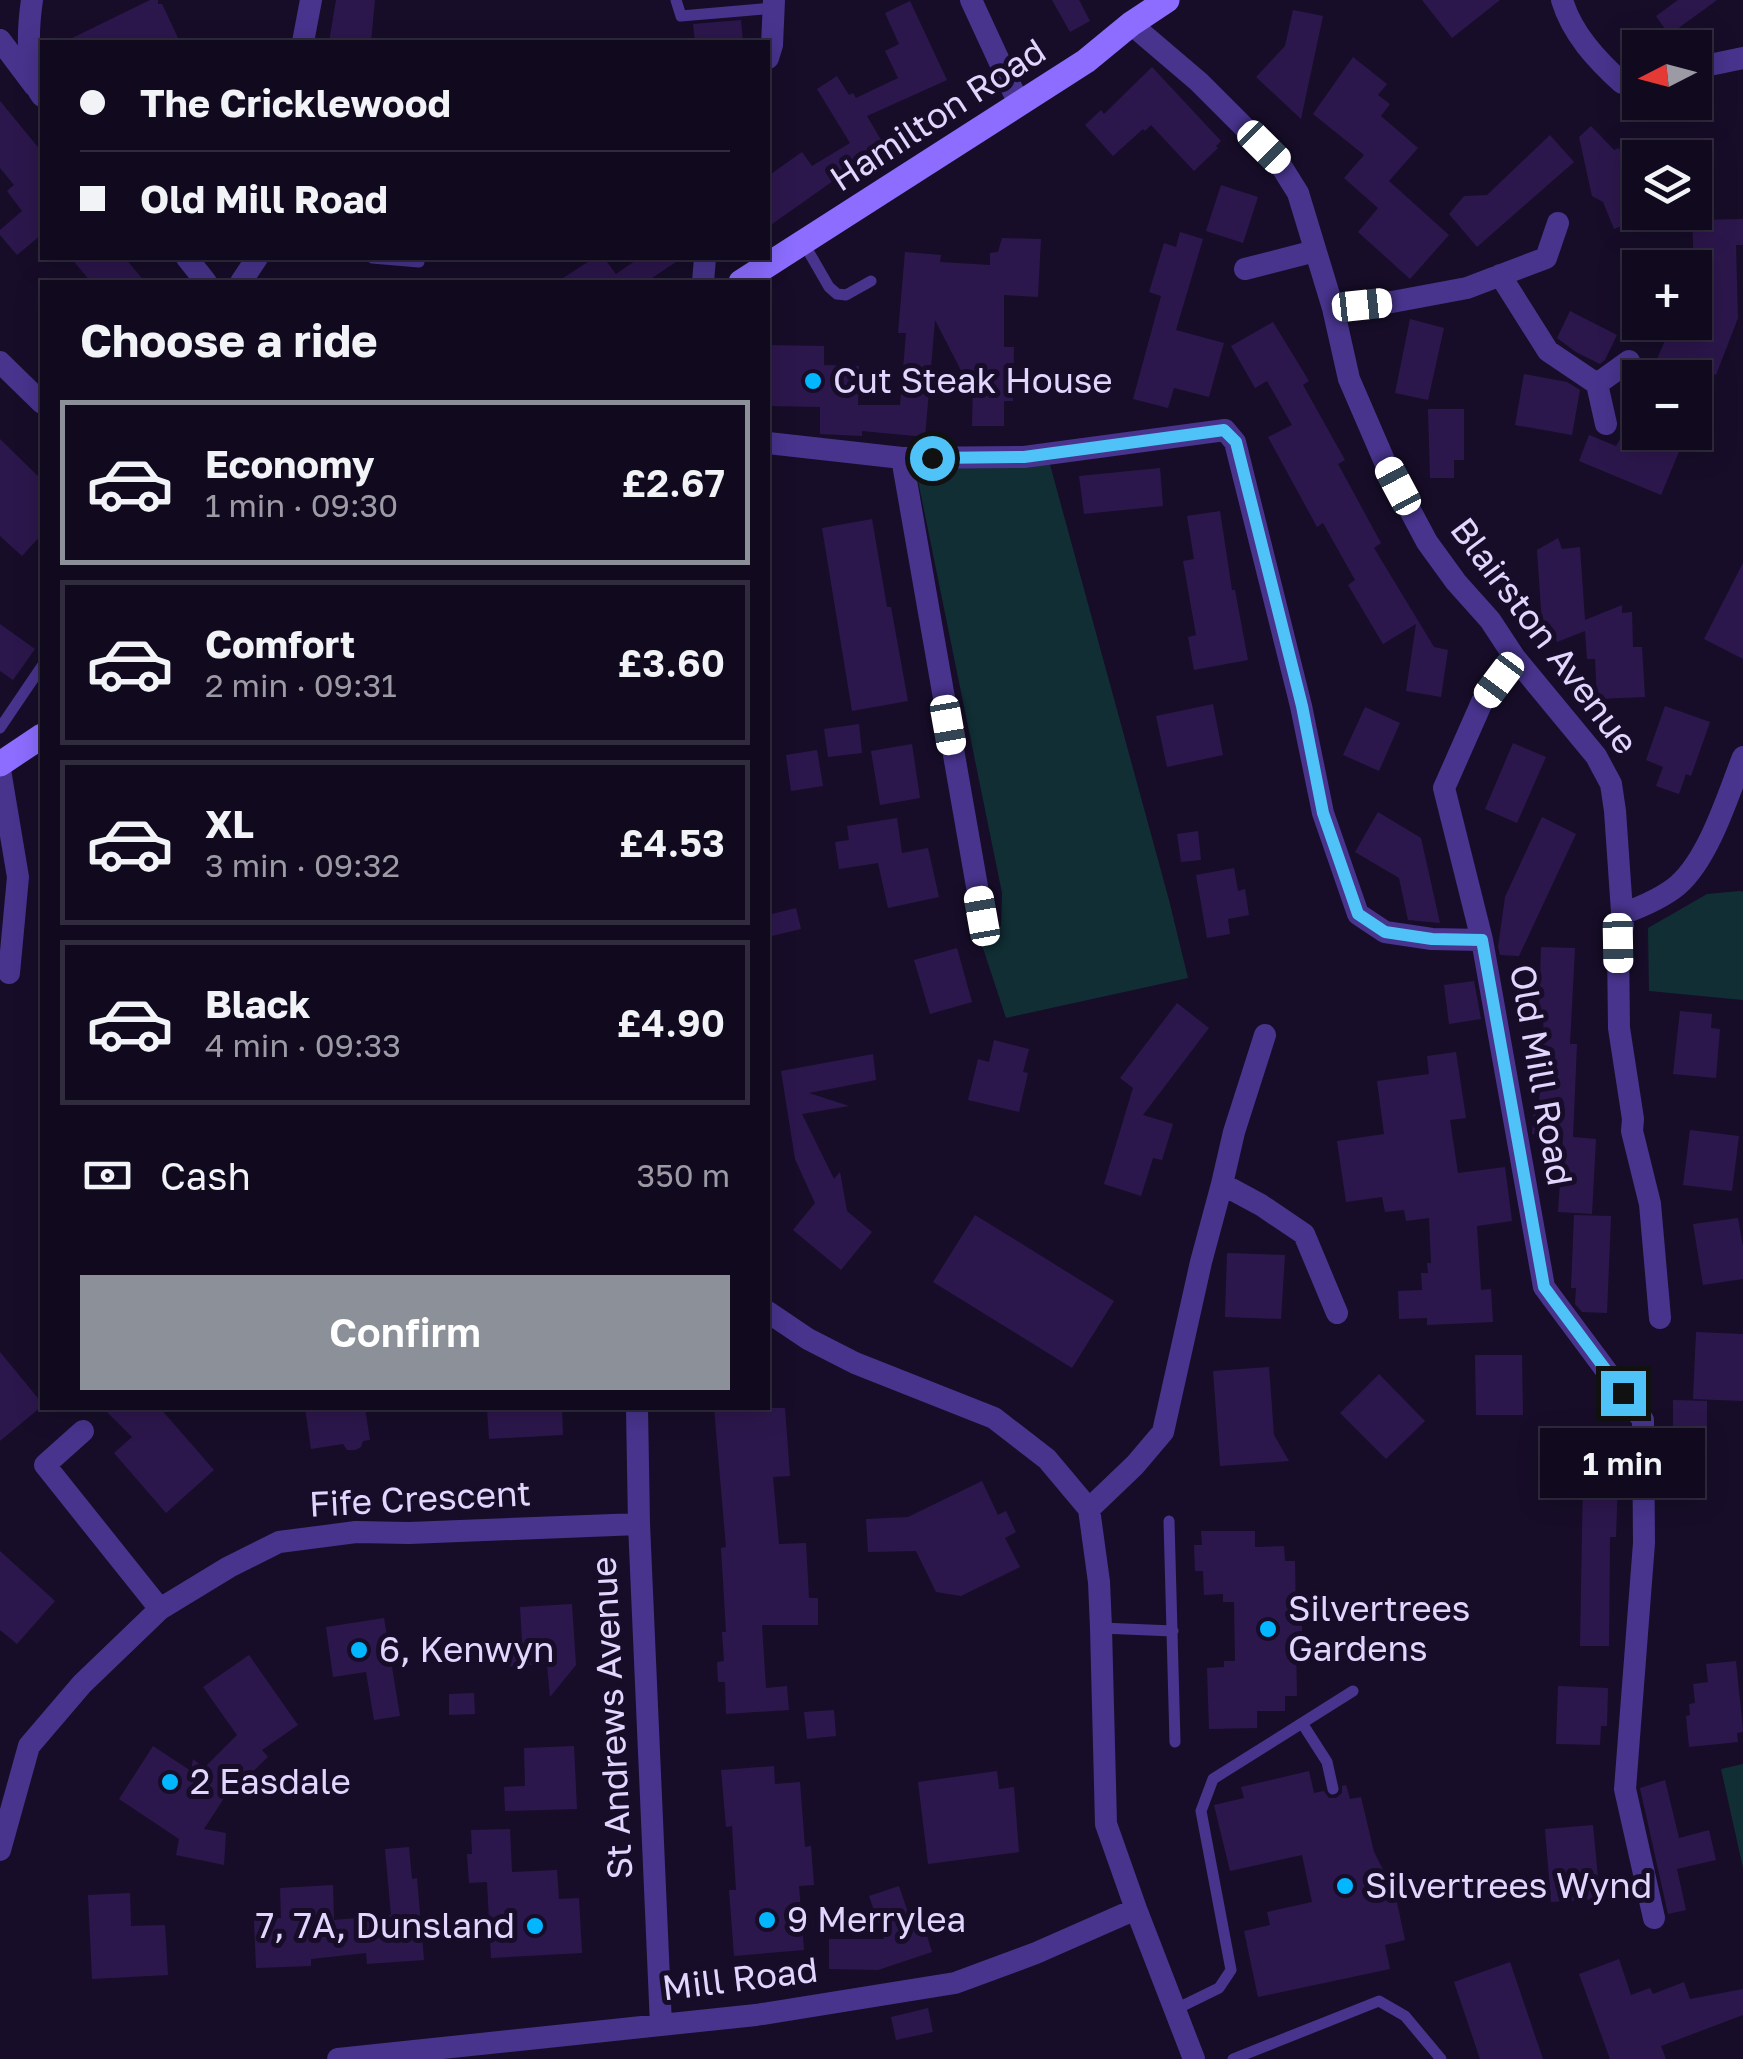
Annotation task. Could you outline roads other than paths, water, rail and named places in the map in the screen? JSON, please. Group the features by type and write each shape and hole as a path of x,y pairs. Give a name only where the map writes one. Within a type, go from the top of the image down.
{"main road":[{"name":"Hamilton Road","path":"744,280 1086,61 1167,0"},
{"path":"0,767 40,737"}],"street":[{"path":"32,0 28,26 38,91"},
{"path":"303,40 311,0"},
{"path":"970,0 1020,104"},
{"path":"1562,0 1595,59 1622,83"},
{"path":"770,52 774,4"},
{"name":"Blairston Avenue","path":"1131,24 1199,82 1278,161 1298,193 1350,379 1387,467 1427,542 1591,750 1611,784 1623,926 1618,943 1620,1028 1632,1131 1650,1204 1660,1318"},
{"path":"0,40 38,91"},
{"path":"1712,64 1743,58"},
{"path":"1332,308 1466,288 1546,258 1558,223"},
{"path":"1245,270 1315,251"},
{"path":"189,260 204,280"},
{"path":"1500,275 1548,351 1597,384 1606,424"},
{"path":"0,362 40,401"},
{"path":"1597,384 1622,365"},
{"name":"Old Mill Road","path":"770,443 902,458 1024,457 1224,430 1236,442 1302,706 1323,813 1358,914 1385,932 1432,939 1482,940 1544,1287 1643,1420 1644,1543 1625,1788 1654,1918"},
{"path":"902,458 982,916"},
{"path":"1482,940 1444,788 1482,702 1515,658"},
{"path":"1622,914 1644,906 1679,884 1708,846 1743,757"},
{"path":"0,767 18,877 9,973"},
{"path":"1089,1509 1164,1432 1234,1132 1265,1035"},
{"path":"1222,1184 1261,1204 1304,1234 1337,1313"},
{"path":"770,1313 855,1363 994,1418 1047,1459 1089,1509 1099,1582 1106,1824 1194,2059"},
{"name":"St Andrews Avenue","path":"638,1410 639,1524 661,2025"},
{"path":"83,1431 45,1466 160,1609"},
{"name":"Fife Crescent","path":"0,1850 28,1746 82,1684 160,1609 229,1567 279,1542 356,1532 639,1524"},
{"name":"Mill Road","path":"338,2059 504,2050 956,1983 1136,1909"}],"lane":[{"path":"676,0 681,16 774,4"},
{"path":"803,242 837,294 846,295 870,280"},
{"path":"396,260 420,262"},
{"path":"0,728 40,669"},
{"path":"1169,1521 1175,1742"},
{"path":"1101,1628 1172,1631"},
{"path":"1174,2010 1219,1988 1231,1970 1202,1810 1213,1778 1353,1692"},
{"path":"1302,1723 1326,1762 1332,1789"},
{"path":"1233,2059 1379,2001 1405,2016 1441,2059"}],"place":[{"name":"Cut Steak House","path":"813,381"},
{"name":"Silvertrees Gardens","path":"1268,1629"},
{"name":"6, Kenwyn","path":"359,1650"},
{"name":"2 Easdale","path":"170,1782"},
{"name":"Silvertrees Wynd","path":"1345,1886"},
{"name":"9 Merrylea","path":"767,1920"},
{"name":"7, 7A, Dunsland","path":"535,1926"}]}
